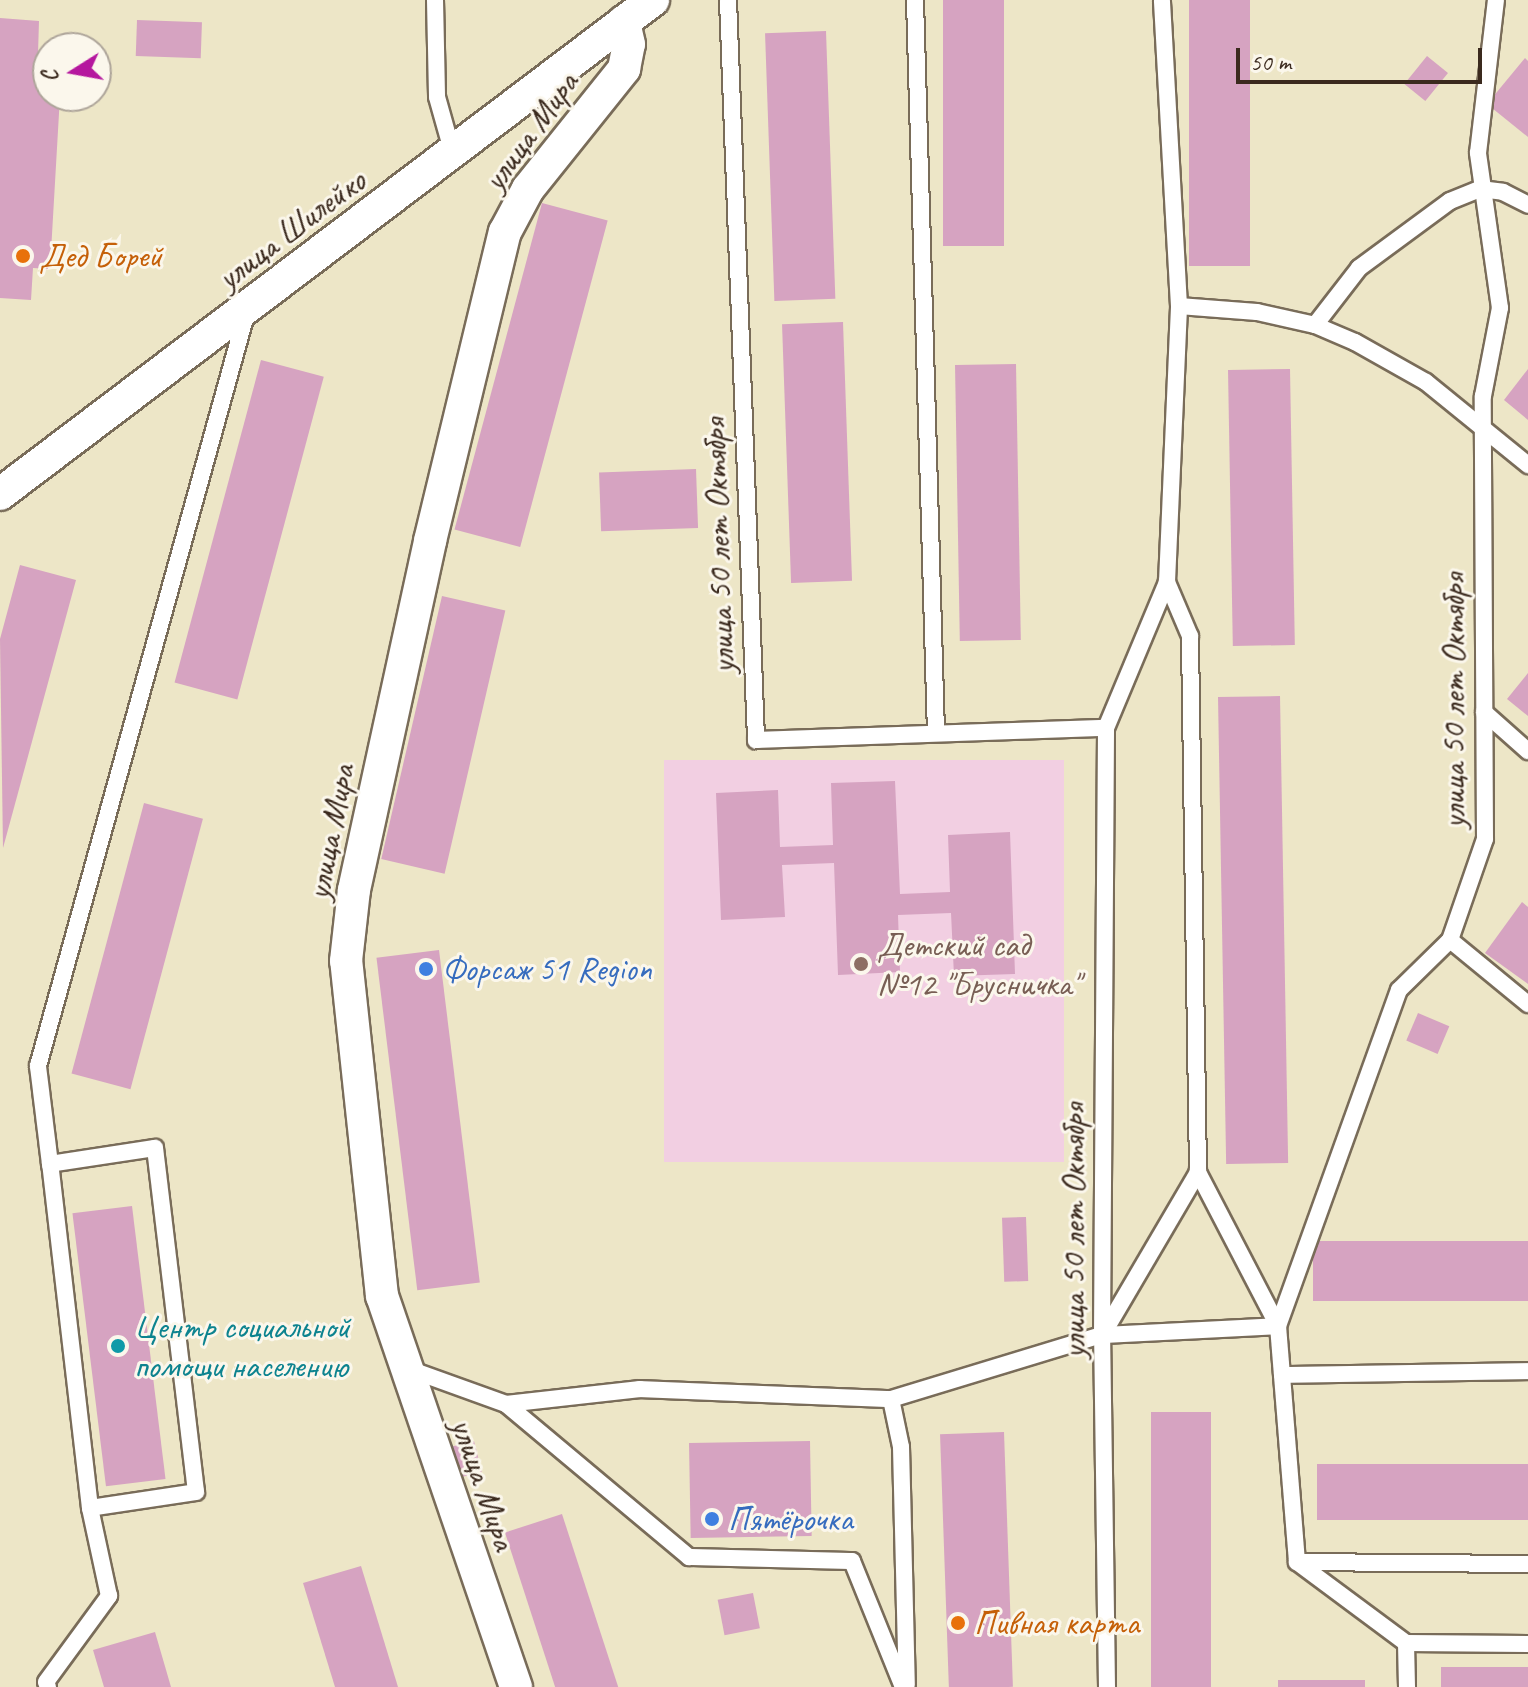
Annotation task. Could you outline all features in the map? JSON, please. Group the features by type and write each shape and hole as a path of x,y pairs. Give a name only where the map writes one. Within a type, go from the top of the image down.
{"street":[{"name":"улица Шилейко","path":"0,494 653,0"},
{"name":"улица Мира","path":"516,1687 382,1296 346,961 354,890 430,541 505,232 528,189 624,69 629,44 624,22"}],"lane":[{"path":"435,0 437,97 453,154"},
{"name":"улица 50 лет Октября","path":"728,0 756,740 1106,728"},
{"path":"915,0 936,733"},
{"name":"улица 50 лет Октября","path":"1107,1687 1102,1335 1106,728 1167,582 1179,306 1162,0"},
{"name":"улица 50 лет Октября","path":"1297,1562 1278,1326 1399,990 1450,940 1485,839 1483,424 1485,374 1500,308 1480,189 1478,153 1492,2"},
{"path":"1315,325 1359,268 1450,201 1480,189 1503,192 1528,205"},
{"path":"1179,306 1257,312 1315,325 1426,382 1483,424 1528,465"},
{"path":"48,1687 46,1682 109,1596 90,1508 38,1066 248,309"},
{"path":"506,1404 640,1389 891,1399 1102,1335 1278,1326 1198,1172 1190,636 1167,582"},
{"path":"1484,712 1528,751"},
{"path":"1450,940 1528,1004"},
{"path":"50,1164 155,1148 195,1477 196,1492 90,1508"},
{"path":"1102,1335 1198,1172"},
{"path":"405,1367 506,1404 689,1557 852,1561 905,1687"},
{"path":"1282,1375 1528,1371"},
{"path":"891,1399 901,1447 905,1687"},
{"path":"1297,1562 1528,1564"},
{"path":"1297,1562 1406,1643 1528,1644"},
{"path":"1406,1643 1407,1687"}],"shaded area":[{"name":"Детский сад №12 \"Брусничка\"","path":"664,760 1064,760 1064,1162 664,1162"}],"building":[{"path":"943,0 1004,0 1004,246 943,246"},
{"path":"1189,0 1250,0 1250,266 1189,266"},
{"path":"0,18 39,21 39,32 32,32 32,112 59,112 50,269 33,268 31,300 0,298"},
{"path":"137,20 202,22 201,58 136,56"},
{"path":"826,31 835,299 774,301 765,33"},
{"path":"1427,56 1448,73 1425,101 1404,84"},
{"path":"1525,58 1528,61 1528,137 1487,104"},
{"path":"542,203 608,221 520,547 455,529"},
{"path":"843,322 852,581 791,583 782,324"},
{"path":"261,360 324,377 237,699 175,683"},
{"path":"1016,364 1021,640 960,641 955,365"},
{"path":"1290,369 1295,645 1233,646 1228,370"},
{"path":"1528,369 1528,420 1504,400"},
{"path":"696,469 698,528 601,531 599,472"},
{"path":"20,565 76,580 3,848 0,639"},
{"path":"442,596 505,611 445,874 381,859"},
{"path":"1528,673 1528,716 1507,699"},
{"path":"1280,696 1288,1163 1226,1164 1218,697"},
{"path":"895,781 900,894 950,892 948,835 1010,832 1015,974 954,976 951,913 898,915 900,972 838,975 834,863 782,865 785,917 721,920 716,793 778,790 780,847 833,845 831,783"},
{"path":"144,803 203,819 130,1089 72,1073"},
{"path":"1522,902 1528,907 1528,984 1485,953"},
{"path":"439,950 480,1283 417,1290 376,958"},
{"path":"1418,1013 1449,1026 1438,1054 1406,1041"},
{"name":"Центр социальной помощи населению","path":"132,1206 166,1479 106,1486 72,1213"},
{"path":"1026,1217 1028,1281 1004,1282 1002,1218"},
{"path":"1313,1241 1528,1241 1528,1301 1313,1301"},
{"path":"1151,1412 1211,1412 1211,1687 1151,1687"},
{"path":"1004,1432 1013,1687 949,1687 940,1434"},
{"path":"474,1441 482,1472 456,1479 448,1448"},
{"path":"810,1441 812,1536 691,1538 689,1443"},
{"path":"1317,1464 1528,1464 1528,1520 1317,1520"},
{"path":"562,1514 618,1687 555,1687 505,1533"},
{"path":"361,1566 398,1687 335,1687 303,1583"},
{"path":"753,1593 760,1628 725,1635 718,1600"},
{"path":"155,1632 171,1687 104,1687 93,1650"},
{"path":"1441,1667 1528,1667 1528,1687 1441,1687"},
{"path":"1278,1680 1365,1680 1365,1687 1278,1687"}],"place":[{"name":"Дед Борей","path":"23,256"},
{"name":"Детский сад №12 \"Брусничка\"","path":"861,964"},
{"name":"Форсаж 51 Region","path":"426,969"},
{"name":"Центр социальной помощи населению","path":"118,1346"},
{"name":"Пятёрочка","path":"712,1519"},
{"name":"Пивная карта","path":"958,1623"}]}
